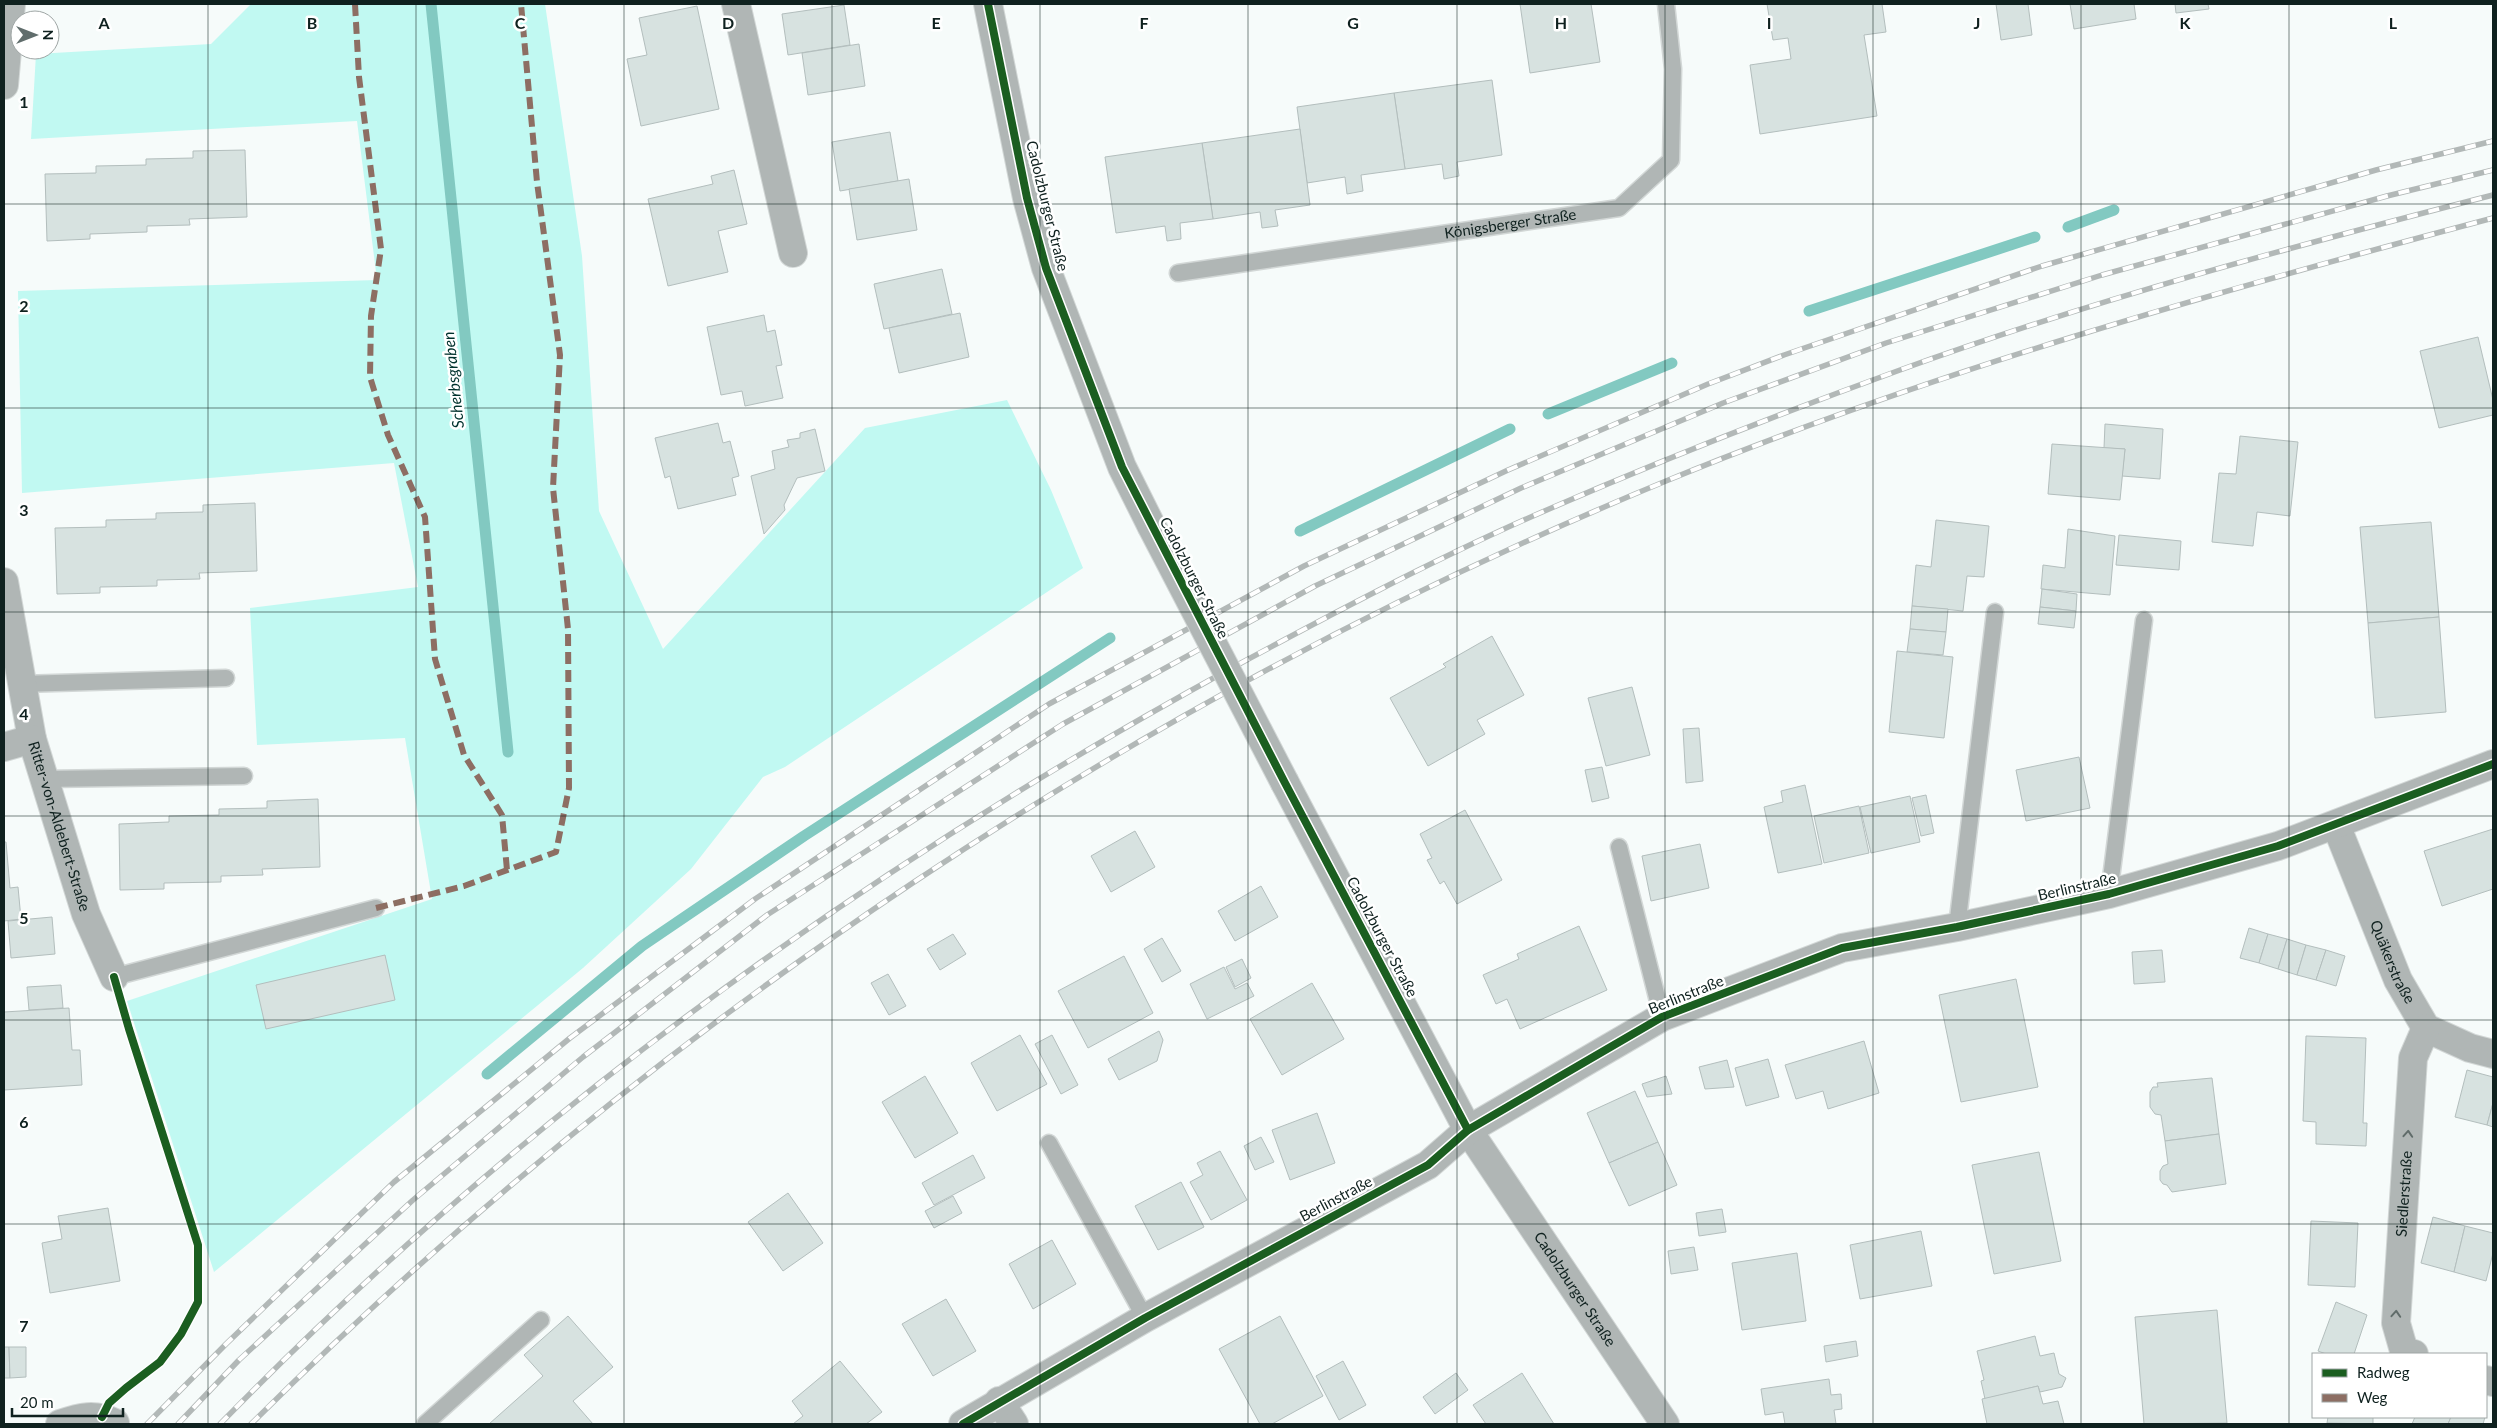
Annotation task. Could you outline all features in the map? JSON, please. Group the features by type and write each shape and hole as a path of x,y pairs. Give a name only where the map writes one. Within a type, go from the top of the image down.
{"street":[{"path":"4,84 11,4"},
{"path":"736,4 794,253"},
{"name":"Cadolzburger Straße","path":"988,4 1027,198 1046,268 1122,467 1285,784 1468,1130 1665,1424"},
{"name":"Ritter-von-Aldebert-Straße","path":"4,582 32,739 46,779 86,914 114,977"},
{"path":"4,747 32,739"},
{"name":"Berlinstraße","path":"962,1424 1145,1318 1428,1165 1468,1130 1662,1017 1842,948 1958,927 2109,894 2278,846 2493,764"},
{"name":"Quäkerstraße","path":"2336,825 2398,980 2426,1028"},
{"path":"2426,1028 2470,1048 2493,1054"},
{"name":"Siedlerstraße","path":"2411,1353 2404,1351 2396,1323 2413,1058 2426,1028"},
{"path":"999,1401 1014,1424"},
{"path":"60,1424 89,1416 102,1417 115,1423"}],"lane":[{"name":"Königsberger Straße","path":"1178,272 1619,208 1672,160 1673,69 1666,4"},
{"path":"1958,927 1995,612"},
{"path":"2109,894 2144,620"},
{"path":"21,684 226,678"},
{"path":"46,779 244,776"},
{"path":"1619,847 1662,1017"},
{"path":"114,977 376,908"},
{"path":"1049,1143 1145,1318"},
{"path":"425,1424 541,1320"}],"shaded area":[{"path":"251,4 545,4 582,256 599,511 663,649 865,428 1007,400 1051,490 1083,568 785,767 763,777 691,869 583,968 214,1272 127,1001 432,899 405,738 257,745 250,608 418,587 394,463 22,493 18,291 377,280 357,121 31,139 36,60 60,60 60,53 211,44"}],"building":[{"path":"1520,4 1591,4 1600,62 1530,73"},
{"path":"1767,4 1882,4 1886,32 1864,35 1877,116 1760,134 1750,65 1791,59 1788,38 1773,40"},
{"path":"1996,4 2028,4 2032,35 2001,40"},
{"path":"2070,4 2134,4 2136,19 2074,29"},
{"path":"2175,4 2208,4 2209,9 2176,13"},
{"path":"844,5 850,45 788,55 782,14"},
{"path":"697,6 719,109 641,126 627,59 647,55 639,18"},
{"path":"859,44 865,86 808,95 802,53"},
{"path":"1492,80 1502,155 1457,162 1459,176 1444,179 1442,164 1405,169 1394,93"},
{"path":"1394,93 1405,169 1361,175 1363,191 1347,194 1345,177 1307,183 1297,107"},
{"path":"1300,129 1310,205 1275,210 1278,226 1262,228 1260,212 1213,219 1202,143"},
{"path":"890,132 898,181 840,191 832,142"},
{"path":"1202,143 1213,219 1180,223 1181,239 1167,241 1165,226 1116,233 1105,157"},
{"path":"245,150 247,217 189,219 190,225 147,226 147,232 90,234 90,239 47,241 45,174 96,173 96,166 146,165 146,159 193,158 193,151"},
{"path":"734,170 747,224 718,231 728,272 668,286 648,199 713,184 711,176"},
{"path":"909,179 917,230 857,240 849,189"},
{"path":"942,269 952,314 884,329 874,284"},
{"path":"960,313 969,357 899,373 889,328"},
{"path":"764,315 767,332 775,330 782,365 776,366 783,398 745,406 742,391 721,395 707,327"},
{"path":"2478,337 2493,400 2493,415 2439,428 2420,351"},
{"path":"718,423 723,443 730,441 739,476 732,478 736,495 678,509 670,476 665,478 655,438"},
{"path":"2105,424 2163,429 2160,479 2122,476 2125,449 2104,448"},
{"path":"815,429 825,471 797,478 784,505 785,510 764,534 751,476 775,469 772,451 789,447 787,440 800,438 800,433"},
{"path":"2240,436 2298,442 2290,516 2257,512 2253,546 2212,542 2219,473 2236,474"},
{"path":"2052,444 2125,449 2120,500 2048,494"},
{"path":"255,503 257,571 199,573 200,579 157,580 157,586 100,587 100,593 57,594 55,528 106,527 106,520 156,519 156,513 203,512 203,505"},
{"path":"1936,520 1989,526 1984,577 1967,576 1963,611 1912,606 1916,565 1931,567"},
{"path":"2431,522 2439,617 2368,623 2360,527"},
{"path":"2068,529 2115,536 2110,595 2041,589 2043,565 2065,568"},
{"path":"2119,535 2181,541 2179,570 2116,565"},
{"path":"2042,589 2077,594 2076,611 2040,607"},
{"path":"1912,606 1948,609 1946,632 1910,629"},
{"path":"2040,607 2076,611 2074,628 2038,624"},
{"path":"2439,617 2446,712 2375,718 2368,623"},
{"path":"1910,629 1946,632 1943,655 1907,652"},
{"path":"1492,636 1524,695 1477,720 1485,734 1428,766 1390,698 1446,667 1443,664"},
{"path":"1897,651 1953,657 1944,738 1889,732"},
{"path":"1632,687 1650,755 1606,766 1588,698"},
{"path":"1699,728 1703,781 1686,783 1683,729"},
{"path":"2079,757 2090,808 2026,821 2016,770"},
{"path":"1602,767 1609,798 1592,802 1585,770"},
{"path":"1805,785 1822,864 1778,873 1764,807 1783,802 1781,791"},
{"path":"1926,795 1934,833 1921,836 1912,798"},
{"path":"1910,796 1920,842 1871,853 1860,807"},
{"path":"318,799 320,867 262,869 263,875 221,876 221,882 164,883 164,889 120,890 119,824 169,822 169,816 219,815 219,809 267,808 267,801"},
{"path":"1859,806 1869,853 1824,863 1814,816"},
{"path":"1465,810 1502,880 1457,904 1444,881 1440,884 1427,860 1432,858 1420,834"},
{"path":"2493,829 2493,889 2442,906 2424,851"},
{"path":"1135,831 1155,867 1111,892 1091,856"},
{"path":"4,842 6,842 10,888 18,887 21,919 4,921"},
{"path":"1700,844 1709,888 1651,901 1642,856"},
{"path":"1261,886 1278,917 1235,941 1218,911"},
{"path":"52,917 55,954 11,958 8,921"},
{"path":"1579,926 1607,990 1520,1029 1507,999 1496,1004 1483,975 1519,959 1517,954"},
{"path":"2249,928 2268,934 2259,963 2240,958"},
{"path":"953,934 966,954 940,970 927,949"},
{"path":"2268,934 2287,939 2278,969 2259,963"},
{"path":"1162,938 1181,971 1162,982 1144,949"},
{"path":"2287,939 2306,945 2297,975 2278,969"},
{"path":"2306,945 2326,950 2316,980 2297,975"},
{"path":"2162,950 2165,982 2134,984 2132,952"},
{"path":"2326,950 2345,956 2336,986 2316,980"},
{"path":"385,955 395,1000 266,1029 256,985"},
{"path":"1124,956 1153,1013 1088,1048 1058,991"},
{"path":"1242,959 1251,978 1235,987 1226,967"},
{"path":"1224,967 1235,989 1247,983 1254,996 1207,1019 1190,984"},
{"path":"888,974 906,1006 889,1015 871,983"},
{"path":"2016,979 2038,1087 1961,1102 1939,995"},
{"path":"1312,983 1344,1039 1282,1075 1250,1019"},
{"path":"61,985 63,1008 29,1010 27,987"},
{"path":"69,1008 72,1050 80,1050 82,1085 4,1090 4,1012"},
{"path":"1159,1031 1163,1040 1157,1061 1119,1080 1108,1059"},
{"path":"1020,1035 1047,1084 997,1111 971,1063"},
{"path":"1052,1035 1078,1085 1061,1094 1035,1044"},
{"path":"2306,1036 2366,1038 2363,1123 2367,1123 2366,1146 2316,1144 2316,1122 2303,1121"},
{"path":"1864,1041 1879,1093 1828,1109 1823,1091 1796,1099 1785,1065"},
{"path":"1768,1059 1779,1097 1746,1106 1735,1068"},
{"path":"1727,1060 1734,1087 1705,1089 1699,1067"},
{"path":"2467,1070 2493,1077 2493,1103 2487,1125 2455,1117"},
{"path":"925,1076 958,1133 915,1158 882,1102"},
{"path":"1666,1076 1672,1094 1647,1097 1642,1084"},
{"path":"2212,1078 2219,1134 2165,1141 2161,1115 2155,1114 2150,1107 2150,1092 2153,1087 2158,1087 2157,1083"},
{"path":"1635,1091 1658,1142 1609,1163 1587,1113"},
{"path":"2493,1103 2493,1127 2487,1125"},
{"path":"1317,1113 1335,1163 1290,1180 1272,1130"},
{"path":"2219,1134 2226,1184 2172,1192 2167,1185 2163,1184 2160,1180 2160,1171 2163,1166 2168,1164 2165,1141"},
{"path":"1261,1137 1274,1162 1255,1170 1244,1146"},
{"path":"1658,1142 1677,1185 1629,1206 1609,1163"},
{"path":"1220,1151 1247,1200 1211,1220 1190,1182 1203,1175 1197,1163"},
{"path":"2039,1152 2061,1261 1994,1274 1972,1165"},
{"path":"973,1155 985,1178 934,1205 922,1183"},
{"path":"1181,1182 1204,1227 1158,1250 1135,1206"},
{"path":"788,1193 823,1243 783,1271 748,1222"},
{"path":"953,1196 962,1213 934,1228 925,1211"},
{"path":"108,1208 120,1281 50,1293 42,1243 62,1239 58,1216"},
{"path":"1722,1209 1726,1232 1699,1236 1696,1213"},
{"path":"2433,1217 2465,1226 2454,1272 2421,1263"},
{"path":"2311,1221 2358,1223 2355,1287 2308,1285"},
{"path":"2465,1226 2493,1233 2493,1253 2486,1281 2454,1272"},
{"path":"1921,1231 1932,1286 1860,1299 1850,1245"},
{"path":"1052,1240 1076,1284 1033,1309 1009,1264"},
{"path":"1694,1247 1698,1270 1671,1274 1668,1251"},
{"path":"1797,1253 1806,1321 1742,1330 1732,1263"},
{"path":"946,1299 976,1351 933,1376 902,1324"},
{"path":"2336,1302 2367,1315 2354,1353 2323,1353 2318,1351"},
{"path":"2217,1310 2227,1423 2144,1424 2135,1317"},
{"path":"568,1316 613,1367 573,1401 593,1424 489,1424 543,1376 524,1355"},
{"path":"1280,1316 1323,1396 1272,1424 1260,1424 1219,1349"},
{"path":"2035,1336 2040,1356 2054,1353 2059,1374 2066,1378 2062,1387 2040,1392 2038,1386 1985,1399 1981,1381 1984,1380 1977,1351"},
{"path":"1856,1341 1858,1356 1826,1362 1824,1346"},
{"path":"4,1347 9,1347 10,1378 4,1378"},
{"path":"9,1347 26,1347 26,1377 10,1378"},
{"path":"840,1361 882,1412 866,1424 793,1424 803,1416 792,1401"},
{"path":"1343,1361 1366,1405 1339,1420 1316,1376"},
{"path":"1456,1373 1468,1390 1435,1414 1423,1397"},
{"path":"1522,1373 1554,1424 1486,1424 1473,1405"},
{"path":"1829,1379 1831,1395 1841,1394 1842,1409 1834,1410 1836,1424 1785,1424 1783,1412 1765,1415 1761,1389"},
{"path":"2038,1386 2043,1404 2058,1401 2064,1424 1987,1424 1982,1399"},
{"path":"2328,1418 2373,1418 2373,1424 2327,1423"},
{"path":"2415,1418 2451,1418 2448,1424 2412,1424"},
{"path":"2451,1418 2485,1418 2483,1424 2448,1424"}],"waterway":[{"name":"Scherbsgraben","path":"431,4 508,752"},
{"path":"2068,227 2114,210"},
{"path":"1809,311 2035,237"},
{"path":"1548,414 1672,363"},
{"path":"1300,531 1510,429"},
{"path":"487,1074 642,946 804,836 1110,638"}],"railway":[{"path":"147,1424 226,1344 394,1182 570,1038 755,899 1049,704 1304,566 1508,470 1708,384 1784,355 2042,266 2376,170 2493,141"},
{"path":"178,1424 239,1360 413,1200 583,1057 767,915 1063,724 1315,586 1521,488 1723,403 1886,343 2102,275 2387,196 2493,170"},
{"path":"220,1424 333,1313 450,1207 571,1106 696,1010 824,918 956,831 1091,748 1228,670 1379,590 1533,516 1624,477 1807,404 1973,344 2120,297 2269,254 2493,195"},
{"path":"251,1424 406,1277 568,1138 737,1006 912,883 1093,769 1279,663 1470,567 1666,481 1767,441 1869,404 2075,336 2284,275 2493,218"}],"marked path":[{"path":"355,4 359,77 381,249 371,316 370,377 388,435 425,517 435,659 464,755 502,815 507,870"},
{"path":"376,908 464,886 556,852 569,788 568,629 553,488 560,355 537,182 521,4"}],"cycle path":[{"path":"988,4 1027,198 1046,268 1122,467 1285,783 1468,1130"},
{"path":"963,1424 1145,1318 1428,1165 1468,1130 1662,1017 1842,948 1957,927 2109,894 2278,846 2493,764"},
{"path":"102,1417 109,1403 160,1362 181,1334 198,1302 198,1245 114,977"}]}
